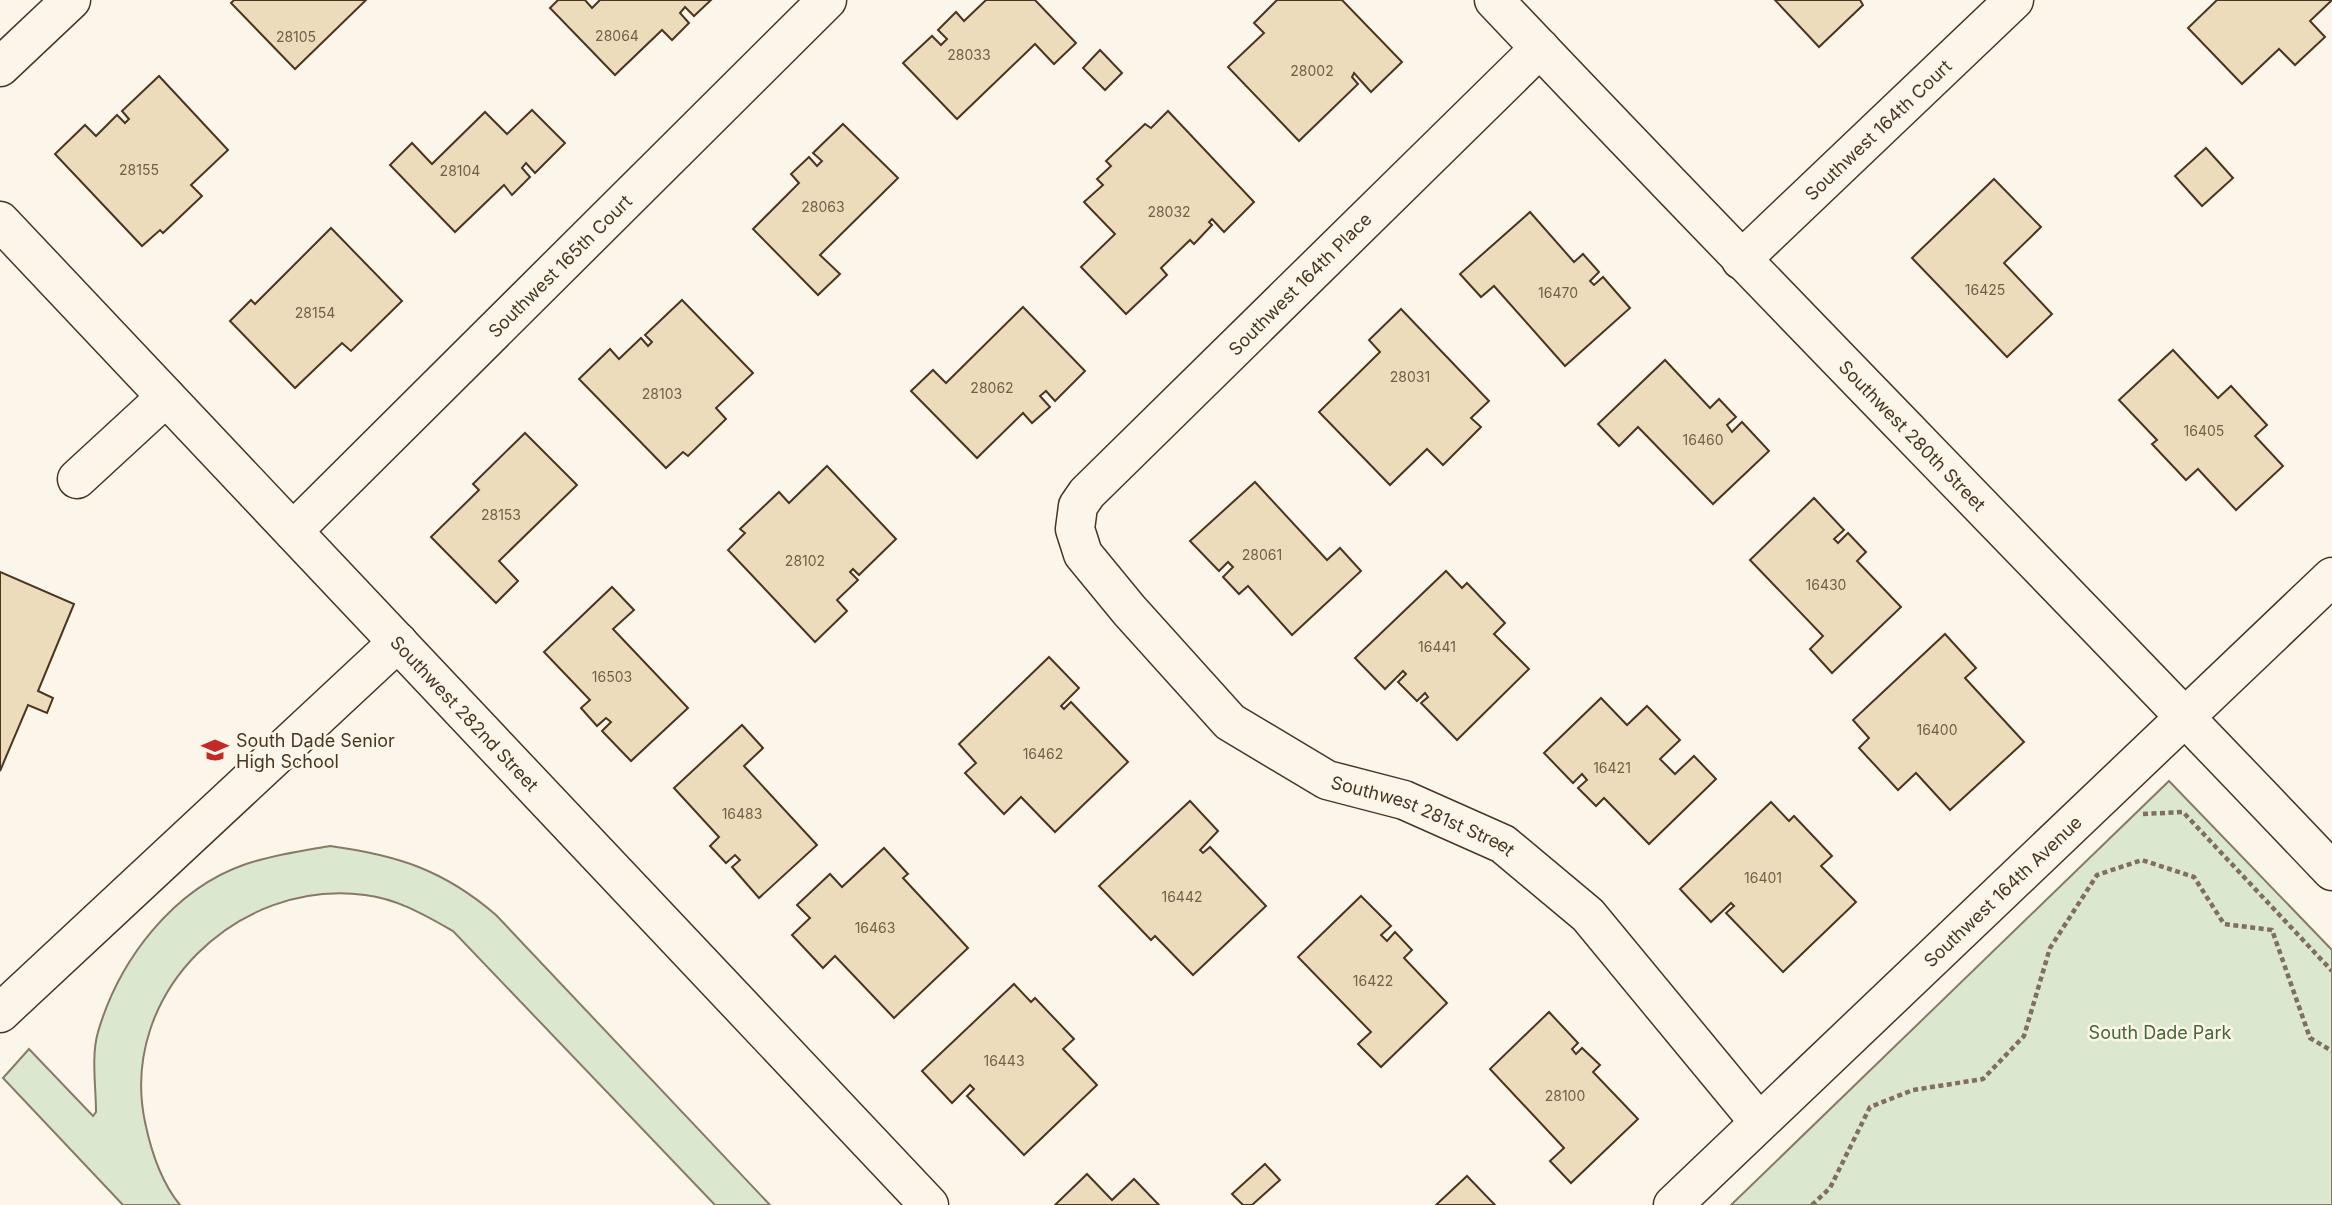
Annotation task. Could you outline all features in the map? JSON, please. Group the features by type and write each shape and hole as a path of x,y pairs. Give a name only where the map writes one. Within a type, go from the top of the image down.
{"street":[{"path":"0,67 71,0"},
{"name":"Southwest 165th Court","path":"293,531 827,0"},
{"name":"Southwest 280th Street","path":"1494,0 1741,260 2187,718 2332,871"},
{"name":"Southwest 164th Court","path":"1741,260 2014,0"},
{"name":"Southwest 164th Place","path":"1075,529 1079,506 1087,493 1540,48"},
{"name":"Southwest 282nd Street","path":"0,221 929,1205"},
{"path":"77,479 166,397"},
{"name":"Southwest 281st Street","path":"1075,529 1083,554 1095,569 1230,722 1327,780 1404,800 1503,844 1588,915 1759,1122"},
{"name":"Southwest 164th Avenue","path":"1673,1205 2332,577"},
{"path":"0,1013 398,642"}],"path":[{"path":"2136,815 2183,812 2332,971"},
{"path":"1812,1205 1830,1188 1870,1107 1913,1090 1983,1079 2024,1036 2050,948 2097,875 2142,860 2194,877 2224,924 2272,930 2310,1038 2332,1051"}],"green space":[{"name":"South Dade Park","path":"2169,781 2332,950 2332,1205 1731,1205"},
{"path":"330,846 377,854 419,867 477,899 496,915 770,1205 715,1205 453,931 389,900 365,895 318,895 273,905 232,925 197,954 169,989 150,1030 141,1075 145,1122 150,1144 162,1176 180,1205 123,1205 3,1078 29,1049 93,1116 96,1112 94,1061 98,1032 120,979 152,930 195,891 220,875 266,858"}],"building":[{"path":"234,0 366,0 295,69 231,3"},
{"path":"558,0 585,0 592,8 600,0 711,0 694,16 685,7 680,13 689,23 672,40 662,30 615,75 550,8"},
{"path":"986,0 1035,0 1076,43 1054,64 1035,44 957,119 903,63 932,36 941,45 947,39 938,30 956,12 964,21"},
{"path":"1277,0 1342,0 1402,62 1371,92 1354,73 1352,77 1358,84 1299,141 1228,67 1264,33 1254,23"},
{"path":"1775,0 1860,0 1863,5 1819,47"},
{"path":"2217,0 2332,0 2310,21 2325,37 2295,65 2279,49 2242,84 2188,28"},
{"path":"1100,50 1122,73 1105,90 1083,68"},
{"path":"159,76 228,150 191,185 202,196 163,233 160,230 142,246 55,154 85,125 96,136 117,115 125,123 129,119 122,111"},
{"path":"532,110 565,143 535,173 526,163 522,168 530,177 512,195 504,185 455,232 390,165 412,143 432,164 485,112 507,134"},
{"path":"1168,111 1254,202 1224,232 1212,219 1209,222 1212,225 1194,244 1190,240 1161,268 1167,275 1126,314 1081,267 1115,234 1084,202 1103,185 1097,179 1111,166 1106,161 1145,124 1151,128"},
{"path":"843,124 898,178 820,255 840,274 818,295 753,229 799,183 791,174 809,157 817,166 822,161 813,153"},
{"path":"2206,148 2233,178 2202,206 2175,176"},
{"path":"1994,179 2041,227 2004,263 2052,314 2007,357 1912,258"},
{"path":"1530,212 1574,262 1583,254 1599,272 1590,281 1594,285 1603,277 1630,308 1565,366 1494,286 1481,297 1460,274"},
{"path":"331,228 402,301 351,351 342,343 295,388 230,321 251,300 255,304"},
{"path":"682,300 753,373 716,408 726,419 688,456 683,452 666,468 579,379 610,349 619,359 641,338 648,346 652,342 645,335"},
{"path":"1023,307 1085,371 1055,401 1046,391 1040,396 1050,407 1032,423 1023,413 977,458 911,391 933,370 946,383"},
{"path":"1401,309 1489,401 1471,418 1481,427 1443,465 1427,449 1390,485 1319,412 1380,352 1369,340"},
{"path":"2173,350 2218,398 2231,386 2267,425 2255,436 2283,466 2236,510 2198,469 2186,480 2152,444 2157,440 2119,400"},
{"path":"1665,360 1710,408 1719,399 1736,417 1727,425 1732,432 1742,422 1769,451 1713,504 1638,427 1619,446 1598,424"},
{"path":"525,433 577,485 499,561 518,581 496,603 431,537 479,490 473,484"},
{"path":"827,466 896,539 859,575 853,569 850,572 858,580 837,600 847,611 815,642 728,550 745,533 740,529 779,492 789,503"},
{"path":"1255,482 1327,560 1340,548 1361,571 1292,635 1248,586 1239,594 1223,577 1233,567 1228,562 1219,571 1190,541"},
{"path":"1814,498 1844,530 1834,539 1838,543 1848,533 1866,552 1857,561 1901,607 1832,673 1810,649 1823,636 1750,560"},
{"path":"1446,571 1462,588 1467,583 1505,623 1494,634 1529,669 1457,740 1421,703 1428,697 1425,693 1417,701 1398,682 1406,674 1403,671 1385,689 1355,658"},
{"path":"0,572 74,604 38,691 53,698 47,713 28,705 0,771"},
{"path":"612,587 634,610 613,629 688,708 631,761 602,731 611,722 606,718 597,726 581,708 590,700 544,652"},
{"path":"1945,634 1976,668 1965,678 2024,742 1950,810 1916,773 1898,790 1859,748 1869,738 1853,720"},
{"path":"1049,657 1079,688 1061,706 1064,709 1071,702 1128,762 1055,832 1021,797 1004,814 965,773 976,763 959,744"},
{"path":"1601,698 1627,725 1647,706 1680,740 1660,759 1675,774 1694,756 1716,779 1649,844 1604,798 1596,806 1578,788 1587,780 1582,774 1573,783 1544,753"},
{"path":"742,725 763,748 744,766 817,845 759,898 732,867 740,860 735,855 726,863 710,846 719,837 674,788"},
{"path":"1190,801 1218,831 1200,850 1203,853 1210,847 1266,906 1193,975 1155,936 1151,940 1099,886"},
{"path":"1771,802 1789,821 1794,816 1832,856 1821,866 1856,902 1783,972 1726,913 1734,906 1731,903 1711,922 1680,889"},
{"path":"884,848 908,874 903,878 968,948 894,1018 835,956 823,968 792,935 810,918 797,905 830,874 842,887"},
{"path":"1361,896 1391,926 1381,935 1387,941 1395,932 1412,950 1404,958 1447,1003 1381,1067 1358,1044 1371,1032 1298,957"},
{"path":"1014,984 1031,1002 1035,998 1074,1039 1063,1049 1097,1085 1024,1155 967,1096 974,1089 970,1085 952,1103 922,1071"},
{"path":"1549,1012 1578,1043 1572,1049 1576,1054 1582,1048 1600,1065 1593,1072 1638,1119 1571,1183 1550,1161 1564,1148 1490,1069"},
{"path":"1265,1164 1280,1180 1252,1205 1243,1205 1232,1194"},
{"path":"1087,1174 1112,1200 1134,1179 1159,1205 1055,1205"},
{"path":"1467,1176 1495,1205 1436,1205"}],"place":[{"name":"South Dade Senior High School","path":"215,750"}]}
